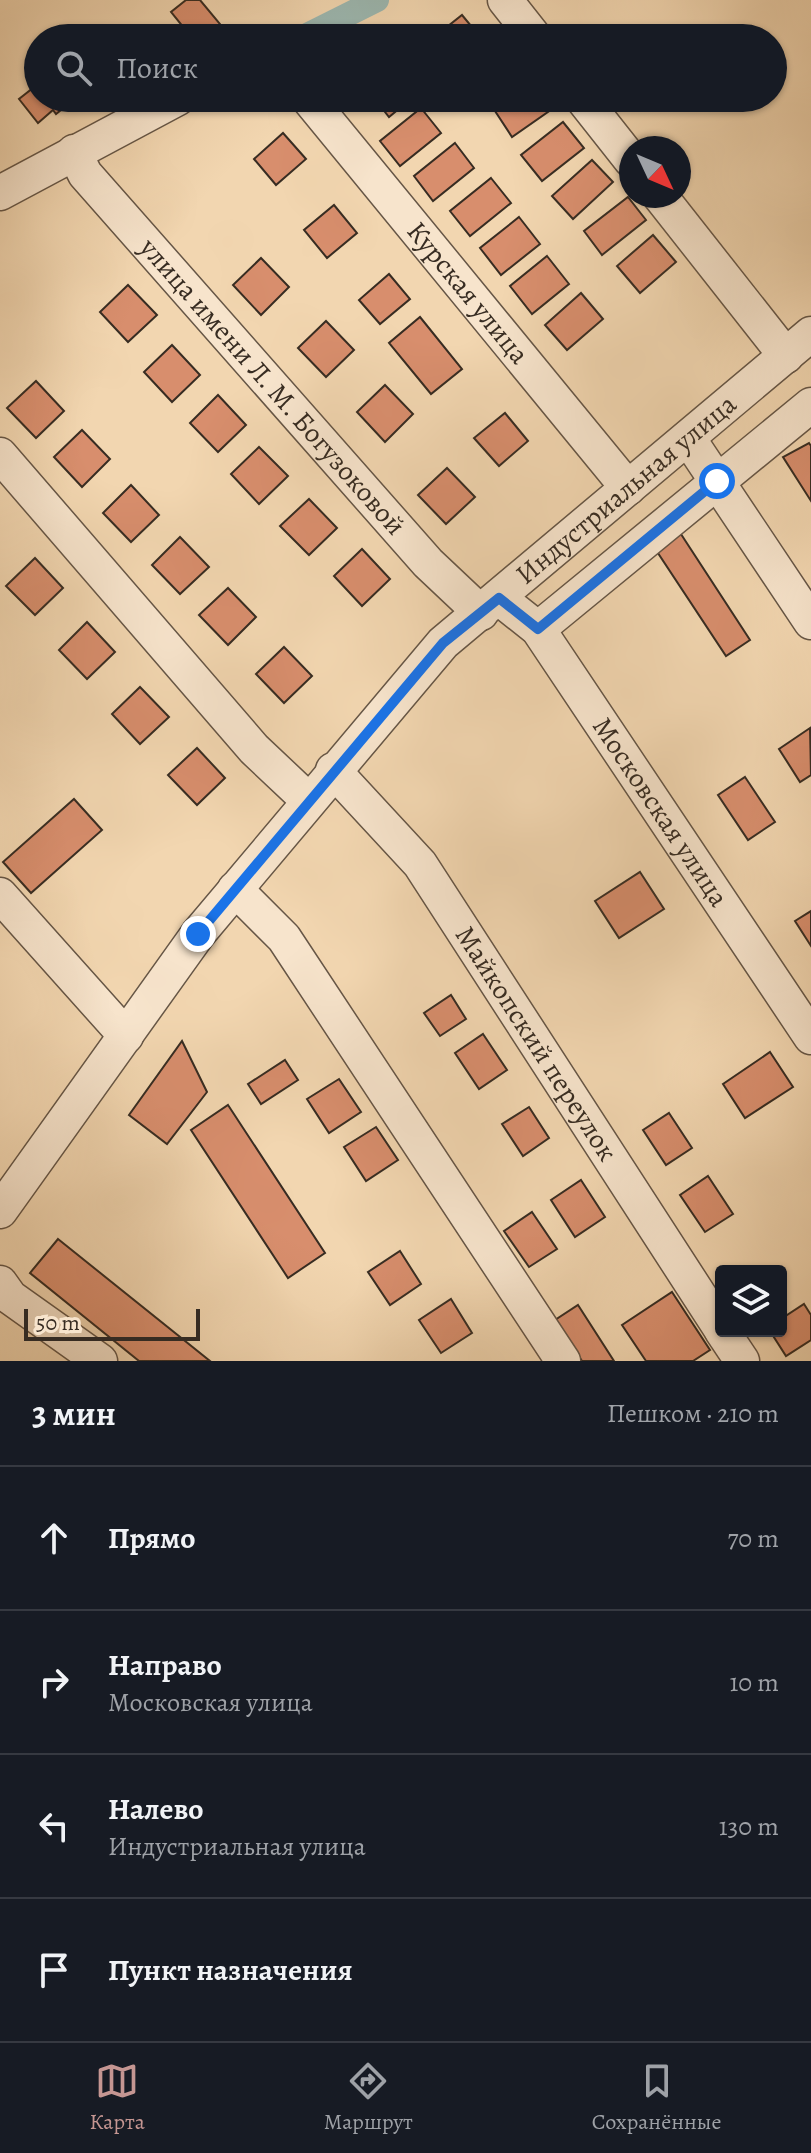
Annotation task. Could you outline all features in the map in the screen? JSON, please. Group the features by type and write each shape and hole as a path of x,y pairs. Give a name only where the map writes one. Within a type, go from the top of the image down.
{"street":[{"path":"505,0 524,24"},
{"path":"0,193 151,112"},
{"name":"Курская улица","path":"319,112 628,488"},
{"path":"593,112 619,145"},
{"name":"улица имени Л. М. Богузоковой","path":"74,152 85,174 428,563 490,606"},
{"path":"671,208 798,345"},
{"name":"Индустриальная улица","path":"0,1211 198,934 443,643 798,345"},
{"path":"538,629 811,405"},
{"path":"688,438 811,622"},
{"path":"0,455 254,749 308,800"},
{"name":"Московская улица","path":"490,606 538,629 811,1037"},
{"name":"Майкопский переулок","path":"333,770 420,864 715,1319"},
{"path":"235,889 284,938 563,1361"},
{"path":"0,895 126,1036"},
{"path":"0,1283 10,1297 100,1361"},
{"name":"Майкопский переулок","path":"727,1337 742,1361"}],"building":[{"path":"186,0 200,0 220,24 181,24 171,12"},
{"path":"462,15 469,24 451,24"},
{"path":"29,112 51,112 38,123"},
{"path":"416,112 424,112 441,133 400,166 380,141"},
{"path":"496,112 548,112 512,137"},
{"path":"563,122 584,148 542,181 521,155"},
{"path":"283,133 306,159 276,185 254,159"},
{"path":"455,143 474,168 433,201 414,176"},
{"path":"592,160 613,182 573,219 552,196"},
{"path":"491,178 511,203 470,236 450,211"},
{"path":"619,204 619,208 637,208 646,220 602,255 584,231"},
{"path":"334,205 357,233 327,258 304,230"},
{"path":"519,217 540,244 501,275 480,248"},
{"path":"653,235 676,262 640,293 617,266"},
{"path":"547,256 569,284 532,314 510,286"},
{"path":"261,258 289,287 261,315 233,285"},
{"path":"389,274 410,299 380,324 359,300"},
{"path":"128,285 157,315 128,342 100,312"},
{"path":"581,293 603,319 567,350 545,325"},
{"path":"420,317 462,369 431,394 389,343"},
{"path":"326,321 354,350 326,377 298,348"},
{"path":"172,345 200,375 172,402 144,372"},
{"path":"36,381 64,411 36,438 7,408"},
{"path":"385,385 413,414 385,442 357,412"},
{"path":"218,395 246,425 218,452 190,423"},
{"path":"505,413 528,441 499,466 474,438"},
{"path":"82,430 110,459 82,487 54,457"},
{"path":"809,443 811,446 811,501 783,457"},
{"path":"259,447 288,476 259,504 231,474"},
{"path":"447,468 475,497 446,524 418,495"},
{"path":"131,485 159,515 131,542 103,513"},
{"path":"309,499 337,528 309,555 280,526"},
{"path":"677,528 750,640 726,656 652,544"},
{"path":"180,537 209,567 180,594 152,565"},
{"path":"362,549 390,579 362,606 334,576"},
{"path":"35,558 63,588 35,615 6,586"},
{"path":"228,588 256,617 228,645 199,615"},
{"path":"87,622 115,652 87,679 59,650"},
{"path":"284,647 312,676 284,703 256,674"},
{"path":"140,687 169,717 140,744 112,714"},
{"path":"810,728 811,775 800,782 779,749"},
{"path":"197,748 225,778 197,805 168,775"},
{"path":"745,777 775,822 748,840 718,795"},
{"path":"74,799 102,830 31,893 3,862"},
{"path":"640,872 664,909 619,938 595,901"},
{"path":"811,911 811,946 795,921"},
{"path":"451,995 466,1019 440,1036 424,1013"},
{"path":"483,1034 507,1070 479,1089 455,1053"},
{"path":"182,1041 207,1092 167,1144 129,1115"},
{"path":"770,1052 793,1087 745,1118 723,1084"},
{"path":"285,1060 298,1080 261,1104 248,1084"},
{"path":"339,1079 361,1112 329,1133 307,1099"},
{"path":"228,1105 325,1253 288,1278 191,1130"},
{"path":"529,1107 549,1138 523,1156 502,1124"},
{"path":"669,1113 692,1148 666,1165 643,1130"},
{"path":"376,1127 398,1160 366,1181 344,1147"},
{"path":"708,1176 733,1214 705,1232 680,1195"},
{"path":"581,1180 605,1217 575,1237 551,1200"},
{"path":"532,1212 557,1249 529,1267 504,1231"},
{"path":"58,1239 210,1361 139,1361 30,1273"},
{"path":"400,1251 421,1284 390,1305 368,1272"},
{"path":"672,1292 710,1350 693,1361 646,1361 622,1325"},
{"path":"451,1299 472,1333 441,1353 419,1320"},
{"path":"804,1304 811,1315 811,1340 786,1356 774,1337 787,1337 787,1315"},
{"path":"578,1305 614,1361 582,1361 555,1320"}],"waterway":[{"path":"329,24 377,0"}],"route":[{"path":"198,934 443,643 499,598 538,629 717,481"}]}
